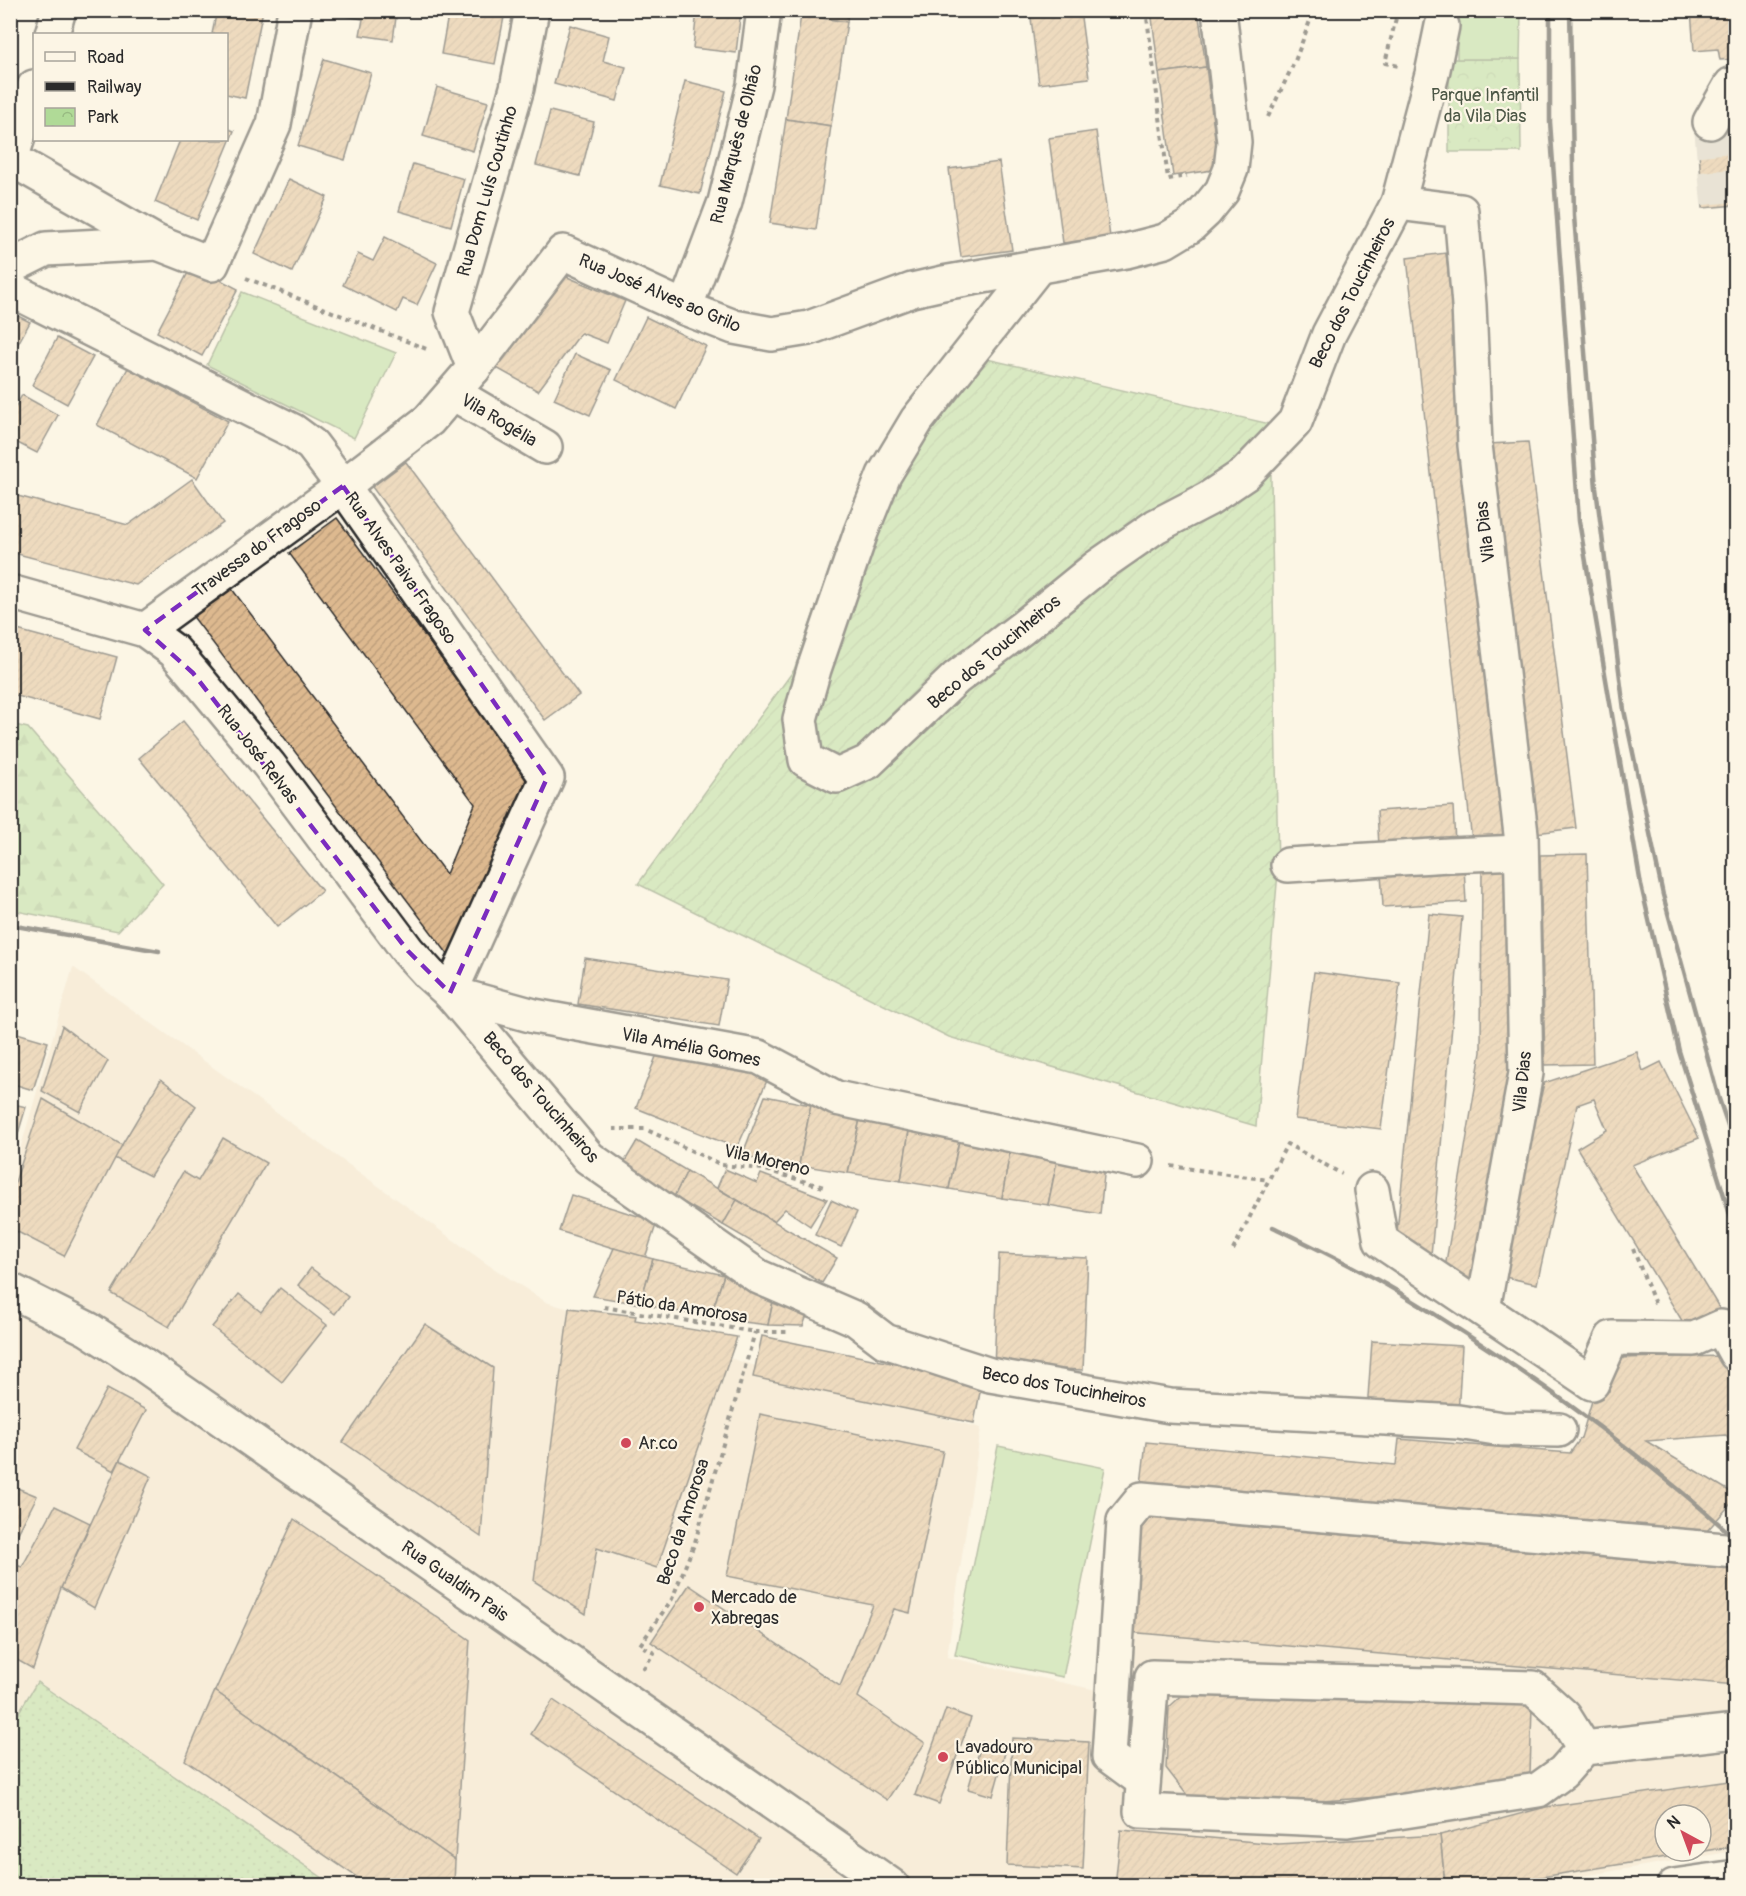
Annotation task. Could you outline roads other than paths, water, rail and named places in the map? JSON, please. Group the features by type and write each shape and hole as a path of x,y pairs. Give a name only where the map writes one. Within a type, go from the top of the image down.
{"street":[{"path":"52,33 59,10"},
{"path":"33,90 11,159 158,243 212,264 274,124 295,10"},
{"name":"Rua Dom Luís Coutinho","path":"474,368 452,312 517,88 532,10"},
{"name":"Rua Marquês de Olhão","path":"685,308 725,202 754,85 764,10"},
{"name":"Rua José Alves ao Grilo","path":"474,368 563,252 685,308 734,327 772,334 809,328 912,290 1126,251 1165,241 1190,226 1205,212 1222,191 1231,170 1234,142 1219,10"},
{"path":"1398,203 1432,74 1442,26"},
{"path":"1710,122 1731,85 1736,85"},
{"name":"Beco dos Toucinheiros","path":"1038,267 917,420 884,475 861,532 831,616 800,719 806,760 837,776 868,762 956,678 1097,567 1156,526 1208,499 1245,474 1295,422 1329,334 1398,203 1461,212"},
{"name":"Vila Dias","path":"1461,212 1468,305 1474,445 1521,834 1526,1073 1483,1309"},
{"path":"10,267 45,249 158,243"},
{"name":"Rua Alves Paiva Fragoso","path":"10,289 293,431 312,445 344,486 547,778 450,993"},
{"name":"Travessa do Fragoso","path":"145,630 344,486 429,420 474,368"},
{"name":"Vila Rogélia","path":"453,393 544,447"},
{"name":"Rua José Relvas","path":"10,592 145,630 174,651 269,765 408,951 450,993"},
{"path":"1288,865 1521,852"},
{"name":"Beco dos Toucinheiros","path":"450,993 590,1158 759,1277 856,1319 885,1341 990,1375 1170,1406 1458,1422 1502,1429 1559,1430"},
{"name":"Vila Amélia Gomes","path":"450,993 534,1016 759,1057 836,1098 1137,1161"},
{"path":"1372,1190 1381,1241 1592,1383 1612,1338 1694,1339 1721,1326 1736,1354"},
{"name":"Rua Gualdim Pais","path":"10,1290 88,1329 141,1363 892,1886"},
{"path":"1143,1781 1108,1756 1125,1521 1142,1499 1736,1551"},
{"path":"1584,1748 1564,1716 1533,1688 1152,1677 1141,1811 1347,1820 1538,1790 1563,1773 1584,1748 1736,1731"},
{"path":"1674,1886 1736,1877"}],"tunnel":[{"path":"1710,122 1718,207"}],"railway":[{"path":"1550,10 1550,122 1579,521 1641,885 1679,1051 1736,1234"},
{"path":"1570,10 1574,216 1596,488 1624,710 1663,895 1719,1099 1736,1149"},
{"path":"10,925 159,951"},
{"path":"1273,1227 1380,1282 1484,1346 1614,1438 1736,1539"}],"place":[{"name":"Ar.co","path":"626,1443"},
{"name":"Mercado de Xabregas","path":"699,1607"},
{"name":"Lavadouro Público Municipal","path":"943,1757"}],"park label":[{"name":"Parque Infantil da Vila Dias","path":"1485,106"}]}
